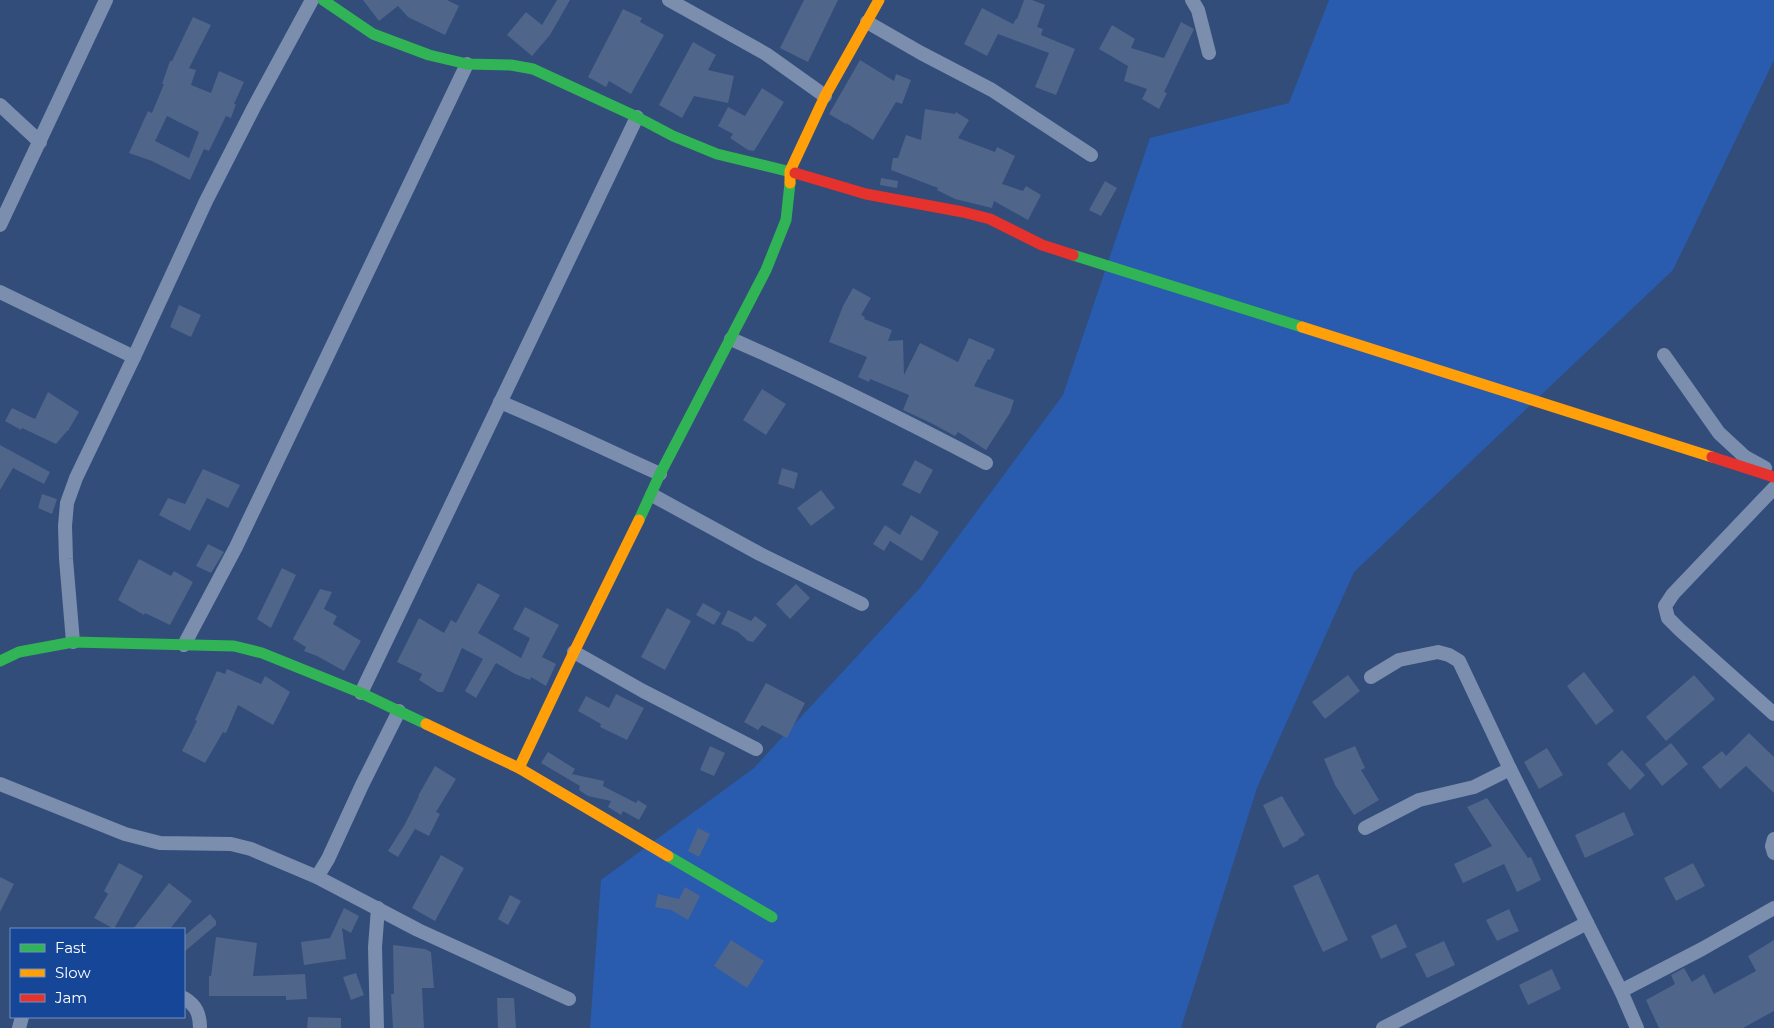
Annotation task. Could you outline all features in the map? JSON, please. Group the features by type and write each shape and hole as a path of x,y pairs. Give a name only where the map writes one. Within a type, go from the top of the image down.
{"street":[{"path":"0,225 106,0"},
{"path":"73,642 65,526 67,504 76,478 206,201 312,0"},
{"path":"323,0 372,34 429,55 467,64 512,65 533,69 674,136 717,154 790,171 866,194 963,212 990,220 1042,245 1774,476"},
{"path":"670,0 766,54 825,96"},
{"path":"519,768 652,495 660,474 766,270 786,220 790,194 790,171 825,96 879,0"},
{"path":"1192,0 1198,10 1209,53"},
{"path":"867,22 992,90 1091,155"},
{"path":"184,645 236,547 467,64"},
{"path":"0,105 40,142"},
{"path":"361,693 637,118"},
{"path":"0,292 134,357"},
{"path":"731,340 792,366 986,463"},
{"path":"1664,355 1719,433 1745,457 1774,476"},
{"path":"500,402 553,424 660,474"},
{"path":"1774,488 1673,594 1665,606 1668,618 1774,714"},
{"path":"652,495 760,554 862,604"},
{"path":"0,661 19,652 73,642 234,646 262,653 361,693 519,768 772,917"},
{"path":"574,652 643,691 756,749"},
{"path":"1371,677 1399,660 1438,652 1449,655 1459,661 1510,769 1621,991 1637,1028"},
{"path":"317,877 328,859 362,784 399,711"},
{"path":"1365,828 1418,800 1474,787 1510,769"},
{"path":"0,784 125,834 160,843 232,844 251,849 317,877 418,930 569,999"},
{"path":"1774,839 1772,846 1774,853"},
{"path":"377,1028 375,947 378,908"},
{"path":"1621,991 1774,908"},
{"path":"1383,1028 1587,923"},
{"path":"185,999 192,1003 200,1017 200,1028"}],"shaded area":[{"path":"1329,0 1774,0 1774,60 1673,270 1354,572 1257,788 1181,1028 590,1028 601,880 754,768 920,588 1063,395 1150,138 1289,103"}],"building":[{"path":"363,0 447,0 459,6 445,35 408,17 398,6 379,21"},
{"path":"557,0 570,0 550,35 532,56 507,35 526,12 542,25"},
{"path":"804,0 838,0 808,62 780,48"},
{"path":"1024,0 1032,0 1045,5 1037,27 1043,29 1041,35 1075,49 1056,95 1035,87 1049,53 998,34 987,56 964,44 982,8 1013,24 1017,19"},
{"path":"623,9 642,18 640,22 664,35 631,94 609,81 606,87 588,77"},
{"path":"193,17 211,25 189,68 196,70 191,85 211,93 219,71 244,82 234,104 236,104 231,118 226,116 209,151 204,149 190,180 152,161 129,153 148,111 152,113 164,84 162,84 170,61 172,61","holes":["167,116 199,132 189,158 155,141"]},
{"path":"1181,22 1194,29 1164,92 1167,93 1159,109 1142,99 1147,89 1124,81 1128,66 1099,49 1112,25 1135,39 1131,48 1164,58"},
{"path":"693,42 716,55 708,70 734,76 728,103 694,96 682,118 659,105"},
{"path":"860,60 894,81 896,74 911,80 902,104 896,102 873,140 829,114"},
{"path":"762,88 784,102 754,151 748,150 730,138 733,134 718,126 728,107 745,116"},
{"path":"925,109 955,114 956,112 969,120 958,138 995,152 997,147 1015,156 1002,184 1023,191 1026,186 1041,195 1028,220 994,201 992,208 955,199 937,190 938,188 891,170 893,158 898,158 906,135 921,140"},
{"path":"881,178 898,181 897,188 880,185"},
{"path":"1105,181 1117,188 1101,216 1089,210"},
{"path":"853,288 871,298 861,315 865,317 864,319 892,330 888,341 903,340 904,375 920,343 958,362 969,338 995,349 974,386 1014,400 1010,413 986,450 958,432 955,436 903,410 909,395 870,379 869,382 858,377 867,357 829,342 843,306"},
{"path":"179,305 201,315 191,337 170,327"},
{"path":"762,389 786,404 766,435 743,420"},
{"path":"48,392 79,412 68,431 56,444 22,428 21,430 5,421 12,408 35,419"},
{"path":"0,445 50,472 44,484 13,468 0,490"},
{"path":"915,460 933,470 920,494 902,485"},
{"path":"782,468 798,473 794,489 778,484"},
{"path":"203,469 240,485 228,508 207,498 190,531 159,515 168,498 185,504"},
{"path":"821,490 835,508 811,526 797,508"},
{"path":"42,494 57,499 52,514 38,508"},
{"path":"911,515 939,532 922,561 890,541 884,551 873,544 885,525 900,535"},
{"path":"208,544 224,552 211,573 196,566"},
{"path":"139,559 171,576 174,571 193,582 170,625 145,613 144,615 118,600"},
{"path":"282,568 296,575 271,628 257,619"},
{"path":"478,583 500,595 478,633 521,658 530,638 513,629 525,607 559,625 542,657 556,664 546,686 531,677 530,680 515,674 496,663 476,698 465,691 483,659 462,648 443,692 438,692 419,680 422,674 397,662 419,618 444,633 451,620 456,623"},
{"path":"796,584 810,598 790,619 776,604"},
{"path":"320,589 332,592 324,609 337,616 333,624 361,641 344,671 304,651 306,647 293,639"},
{"path":"703,603 721,613 714,625 696,615"},
{"path":"667,608 691,621 665,670 641,657"},
{"path":"728,610 751,621 755,616 767,625 753,642 748,641 738,632 721,624"},
{"path":"227,669 261,684 265,676 290,692 273,725 238,705 226,733 223,732 205,763 182,751 197,721 195,720 217,671 225,674"},
{"path":"1584,672 1614,711 1596,725 1567,686"},
{"path":"1348,675 1360,691 1325,719 1312,702"},
{"path":"1694,675 1715,699 1666,741 1646,717"},
{"path":"766,683 805,703 787,738 762,725 758,730 744,722"},
{"path":"616,694 644,708 627,740 600,727 601,724 578,711 586,696 609,708"},
{"path":"1749,733 1774,757 1774,793 1746,766 1720,789 1702,767 1722,751 1726,756"},
{"path":"1671,743 1688,764 1662,786 1645,764"},
{"path":"710,746 725,753 714,776 700,770"},
{"path":"1355,746 1365,768 1361,770 1379,800 1354,815 1335,785 1324,759"},
{"path":"1547,748 1563,775 1539,789 1524,762"},
{"path":"1622,750 1645,775 1630,790 1607,764"},
{"path":"548,752 575,769 572,774 604,781 603,786 636,803 638,800 647,806 639,820 623,811 621,815 608,807 611,801 588,796 579,790 580,786 541,763"},
{"path":"435,766 456,779 436,812 440,814 429,836 415,829 398,857 388,851 405,824"},
{"path":"1282,796 1305,835 1283,848 1263,805"},
{"path":"1487,798 1528,858 1531,857 1541,880 1517,892 1504,864 1463,883 1454,864 1492,846 1467,807"},
{"path":"1624,812 1634,835 1585,858 1575,835"},
{"path":"698,828 710,834 699,857 688,851"},
{"path":"441,855 464,868 435,921 412,908"},
{"path":"119,863 143,876 115,928 94,918 108,894 104,891"},
{"path":"1693,863 1705,886 1676,901 1664,878"},
{"path":"1318,874 1348,940 1323,952 1293,886"},
{"path":"0,877 14,884 0,912"},
{"path":"169,883 192,901 171,928 134,928"},
{"path":"685,887 700,896 688,920 671,910 655,907 658,894 679,899"},
{"path":"510,895 521,901 508,925 498,919"},
{"path":"344,908 359,916 351,933 342,928 346,959 304,965 301,942 330,938"},
{"path":"1509,909 1519,931 1497,941 1486,920"},
{"path":"210,914 216,921 216,925 185,951 185,935"},
{"path":"1396,924 1407,947 1381,959 1371,936"},
{"path":"216,937 257,943 253,976 305,974 307,999 286,1000 286,996 209,996 209,976 211,976"},
{"path":"731,940 764,961 747,988 714,966"},
{"path":"1774,940 1774,1011 1743,1028 1659,1028 1646,1000 1675,984 1671,975 1684,968 1692,982 1704,974 1714,994 1756,971 1748,956"},
{"path":"1444,941 1455,965 1427,978 1415,954"},
{"path":"393,945 425,949 431,952 434,988 422,988 424,1028 393,1028 391,994 394,994"},
{"path":"1552,969 1561,989 1528,1005 1519,985"},
{"path":"356,973 364,995 351,1000 343,977"},
{"path":"497,998 514,998 516,1028 498,1028"},
{"path":"308,1017 341,1018 341,1028 307,1028"}],"traffic: fast":[{"path":"323,0 373,34 429,55 467,64 511,65 533,69 637,117 673,136 717,154 795,173"},
{"path":"639,520 660,474 766,270 786,220 790,183"},
{"path":"1073,255 1302,327"},
{"path":"0,661 19,652 73,642 234,646 262,653 361,693 426,724"},
{"path":"668,856 772,917"}],"traffic: slow":[{"path":"790,183 790,171 825,96 879,0"},
{"path":"1302,327 1712,457"},
{"path":"519,768 639,520"},
{"path":"426,724 519,768 668,856"}],"traffic: jam":[{"path":"795,173 866,194 963,212 990,219 1042,245 1073,255"},
{"path":"1712,457 1774,477"}]}
